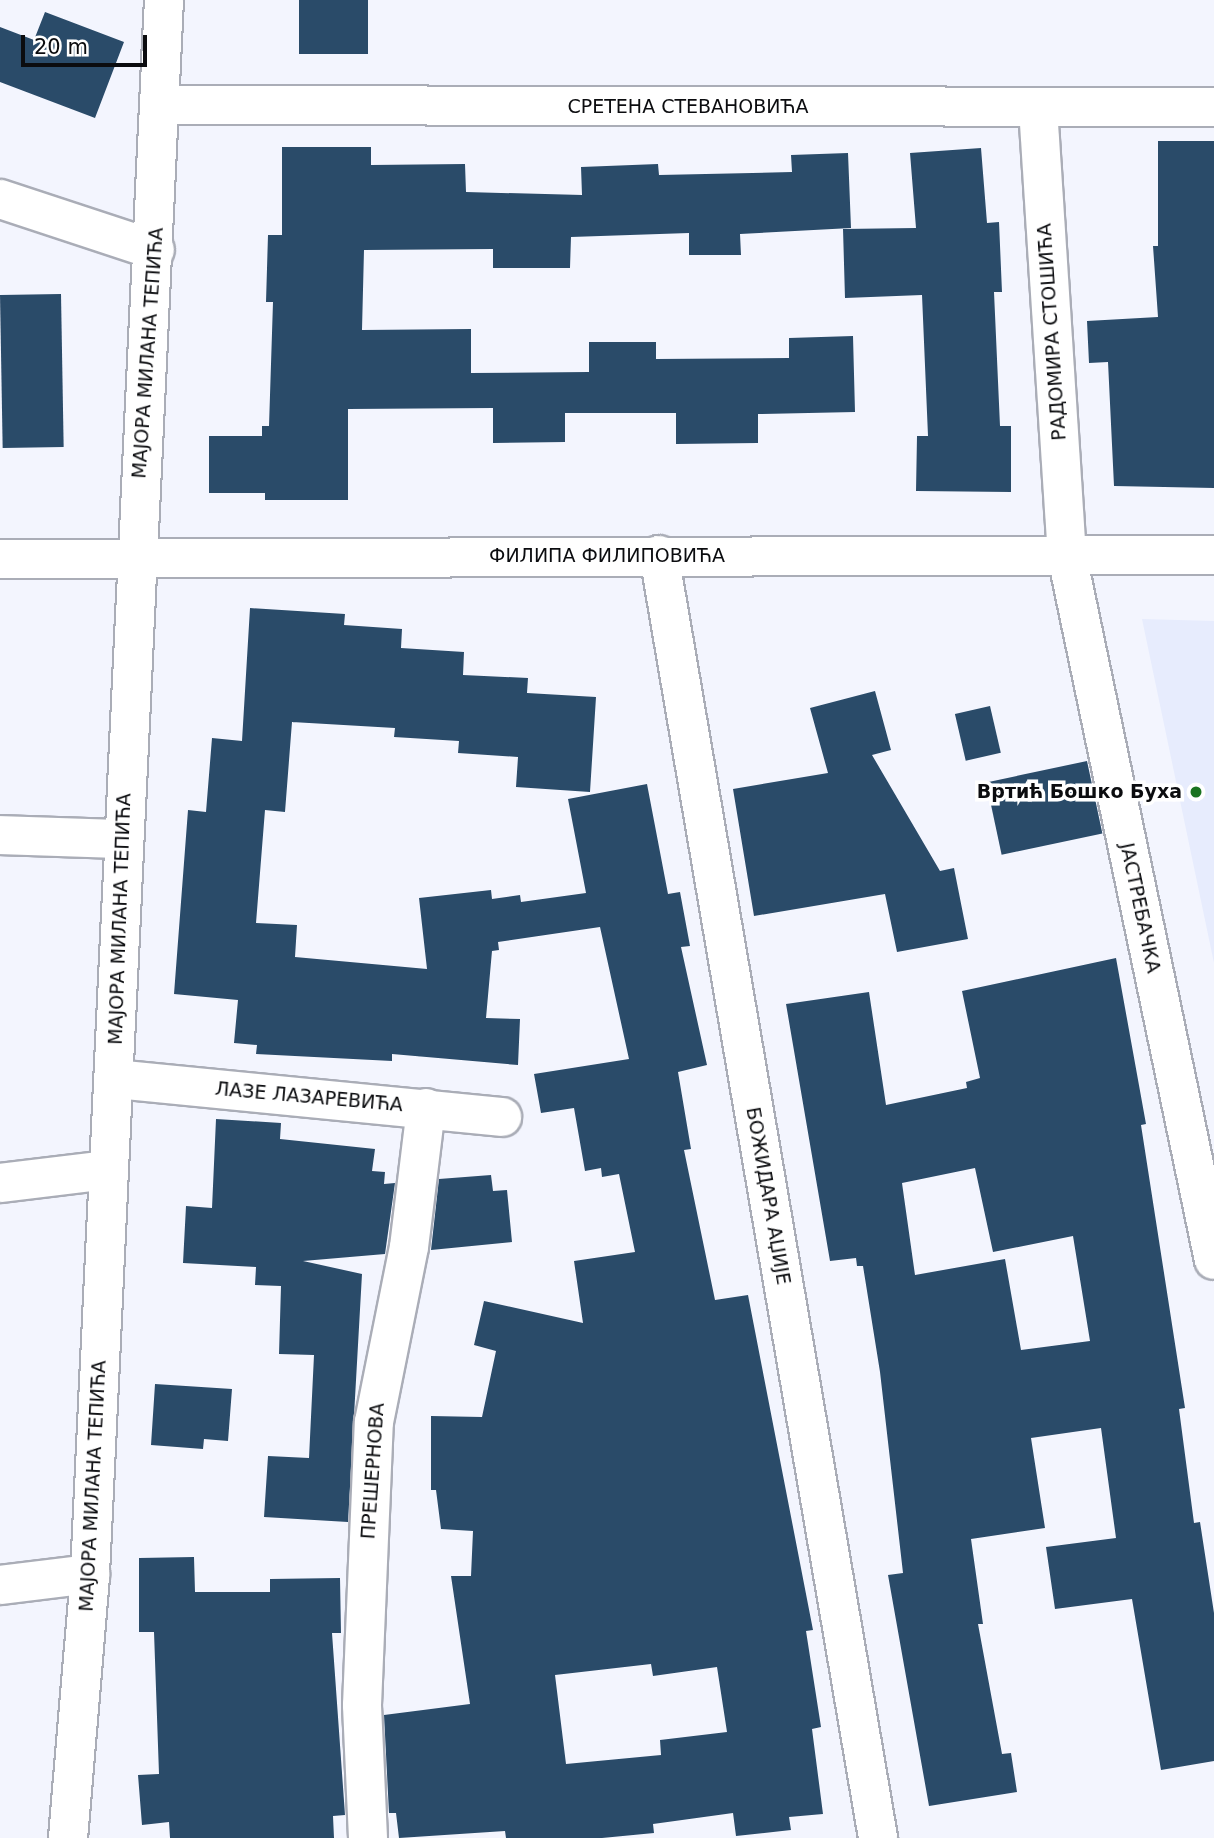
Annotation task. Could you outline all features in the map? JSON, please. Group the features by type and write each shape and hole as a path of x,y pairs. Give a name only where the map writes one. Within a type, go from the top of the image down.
{"street":[{"name":"МАЈОРА МИЛАНА ТЕПИЋА","path":"68,1838 90,1574 108,1170 115,1079 122,839 135,558 162,105 164,0"},
{"name":"СРЕТЕНА СТЕВАНОВИЋА","path":"162,105 1214,107"},
{"name":"РАДОМИРА СТОШИЋА","path":"1038,108 1067,556"},
{"path":"0,199 155,250"},
{"name":"БОЖИДАРА АЏИЈЕ","path":"659,555 878,1838"},
{"name":"ФИЛИПА ФИЛИПОВИЋА","path":"0,559 1214,555"},
{"name":"ЈАСТРЕБАЧКА","path":"1067,556 1214,1260"},
{"path":"0,835 122,839"},
{"name":"ЛАЗЕ ЛАЗАРЕВИЋА","path":"115,1079 502,1116"},
{"name":"ПРЕШЕРНОВА","path":"368,1838 362,1705 374,1422 410,1247 426,1108"},
{"path":"0,1183 108,1170"},
{"path":"0,1585 90,1574"}],"shaded area":[{"name":"Вртић Бошко Буха","path":"1142,619 1214,621 1214,963"}],"building":[{"path":"299,0 368,0 368,54 299,54"},
{"path":"45,12 124,42 95,118 0,82 0,27 34,40"},
{"path":"1158,141 1214,141 1214,488 1114,486 1108,362 1089,363 1087,321 1158,317 1153,246 1158,246"},
{"path":"282,147 371,147 371,165 465,164 466,192 582,195 581,167 658,164 659,175 792,172 791,155 848,153 851,228 740,234 741,255 689,255 689,233 571,237 570,268 493,268 493,249 364,250 362,330 471,329 471,373 589,372 589,342 656,342 656,359 789,358 789,338 853,336 855,412 758,414 758,443 676,444 676,413 565,413 565,442 493,443 493,408 348,409 348,500 265,500 265,493 209,493 209,436 262,436 262,426 269,426 273,302 266,302 268,235 282,235"},
{"path":"981,148 987,223 999,222 1002,292 994,292 1000,426 1011,426 1011,492 916,491 917,436 928,436 922,295 845,298 843,229 916,228 910,153"},
{"path":"61,294 64,447 3,448 0,295"},
{"path":"250,608 345,614 344,625 402,629 401,648 464,652 463,675 528,678 527,693 596,697 590,792 516,787 518,757 458,753 459,741 394,737 395,728 292,722 285,812 265,810 256,923 297,925 295,957 427,969 419,898 491,890 492,899 520,895 521,902 586,893 568,799 647,784 668,894 680,892 690,946 681,947 707,1065 678,1072 691,1149 684,1150 715,1300 748,1295 813,1630 806,1631 821,1727 812,1729 823,1814 789,1817 791,1830 736,1836 733,1813 653,1824 654,1833 602,1838 506,1838 505,1831 399,1838 396,1813 389,1813 384,1715 470,1704 451,1576 471,1576 473,1531 441,1529 436,1490 431,1490 431,1416 482,1417 496,1351 474,1345 484,1301 583,1323 574,1261 635,1252 619,1174 602,1177 601,1168 585,1171 574,1108 541,1113 534,1074 629,1059 600,927 498,942 499,950 492,951 486,1018 520,1019 518,1065 392,1054 392,1061 256,1054 257,1045 234,1043 238,1000 174,994 188,810 206,812 212,738 242,741","holes":["651,1664 653,1676 717,1667 727,1732 660,1740 661,1755 566,1764 555,1675"]},
{"path":"875,691 891,750 872,755 940,871 954,868 968,939 897,952 885,894 754,916 733,789 828,773 810,708"},
{"path":"990,706 1001,753 966,761 955,714"},
{"path":"1087,761 1102,833 1002,855 986,782"},
{"path":"1116,958 1146,1124 1141,1125 1185,1408 1179,1409 1194,1523 1200,1522 1214,1613 1214,1761 1161,1770 1132,1599 1055,1609 1046,1547 1116,1538 1101,1428 1031,1438 1045,1528 971,1539 983,1624 978,1624 1002,1754 1011,1753 1017,1792 929,1806 888,1575 903,1573 880,1372 863,1266 857,1266 856,1258 830,1261 786,1004 869,992 886,1105 967,1088 966,1082 980,1078 962,991","holes":["975,1168 993,1252 1073,1236 1090,1341 1021,1350 1005,1259 915,1275 902,1183"]},
{"path":"216,1119 281,1123 280,1139 375,1149 372,1171 385,1172 384,1184 395,1183 385,1254 303,1261 362,1274 348,1522 264,1517 268,1456 309,1458 314,1355 279,1354 281,1286 255,1285 256,1267 183,1263 186,1206 212,1208"},
{"path":"491,1175 493,1191 507,1190 512,1242 431,1250 439,1179"},
{"path":"155,1384 232,1389 228,1441 204,1439 203,1449 151,1445"},
{"path":"194,1557 195,1592 270,1592 270,1579 340,1578 341,1633 332,1633 345,1815 333,1816 334,1838 170,1838 169,1822 142,1825 138,1775 159,1774 154,1632 139,1632 139,1558"}],"place":[{"name":"Вртић Бошко Буха","path":"1196,792"}]}
